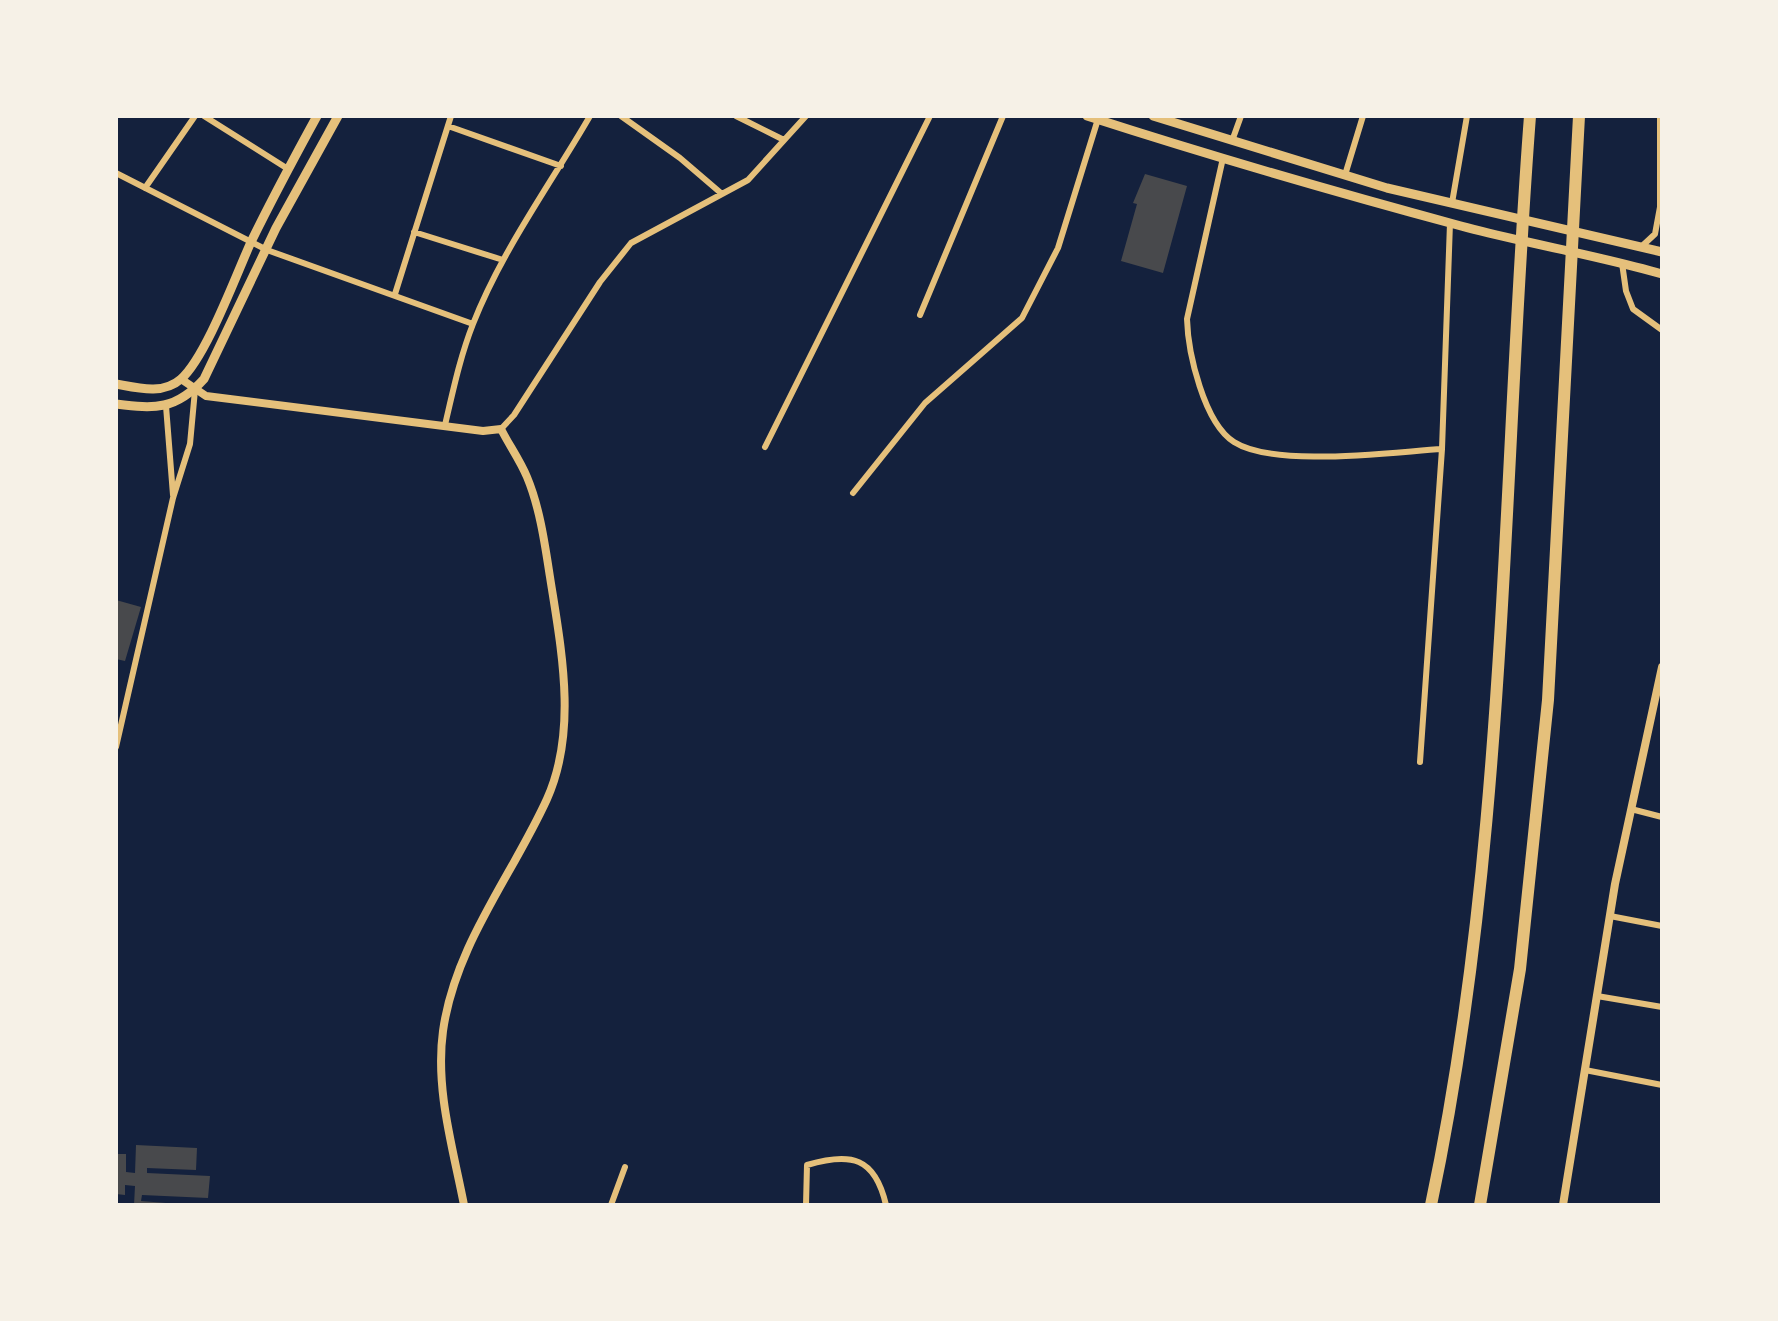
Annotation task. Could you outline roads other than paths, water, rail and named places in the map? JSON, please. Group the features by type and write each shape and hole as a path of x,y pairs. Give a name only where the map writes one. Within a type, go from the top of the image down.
{"highway":[{"path":"1431,1205 1447,1133 1470,976 1495,730 1530,116"},
{"path":"1480,1205 1520,969 1548,700 1579,116"}],"main road":[{"path":"116,384 145,389 164,388 181,379 199,356 251,242 317,116"},
{"path":"116,404 149,408 166,406 195,390 213,365 294,193 338,116"},
{"path":"1087,116 1450,223 1662,274"},
{"path":"1153,116 1345,175 1662,252"},
{"path":"1223,158 1232,141"}],"street":[{"path":"145,188 195,116"},
{"path":"204,116 288,169"},
{"path":"395,294 451,116"},
{"path":"445,425 456,374 473,324 503,260 590,116"},
{"path":"621,116 680,158 722,194"},
{"path":"736,116 784,140"},
{"path":"181,379 206,396 483,431 501,429 514,415 600,282 631,243 748,180 806,116"},
{"path":"765,447 930,116"},
{"path":"920,315 1003,116"},
{"path":"1232,141 1241,116"},
{"path":"1345,175 1363,116"},
{"path":"1452,203 1467,116"},
{"path":"1641,247 1655,234 1660,207 1660,116"},
{"path":"853,493 925,403 1022,318 1058,248 1098,119"},
{"path":"448,126 561,166"},
{"path":"1223,158 1187,319 1188,341 1197,381 1222,431 1235,443 1260,452 1310,456 1442,449"},
{"path":"116,173 267,250 473,324"},
{"path":"1420,762 1442,449 1450,223"},
{"path":"414,232 503,260"},
{"path":"1622,263 1626,291 1633,309 1662,330"},
{"path":"116,747 173,498 190,444 195,390"},
{"path":"166,406 173,498"},
{"path":"464,1205 443,1099 443,1030 454,986 470,945 548,797 559,760 565,712 561,646 544,540 527,477 501,429"},
{"path":"1563,1205 1610,916 1662,667"},
{"path":"1631,809 1662,817"},
{"path":"1610,916 1662,926"},
{"path":"1597,996 1662,1007"},
{"path":"1585,1070 1662,1085"},
{"path":"806,1205 807,1165 832,1157 857,1159 877,1176 886,1205"},
{"path":"611,1205 625,1167"}]}
